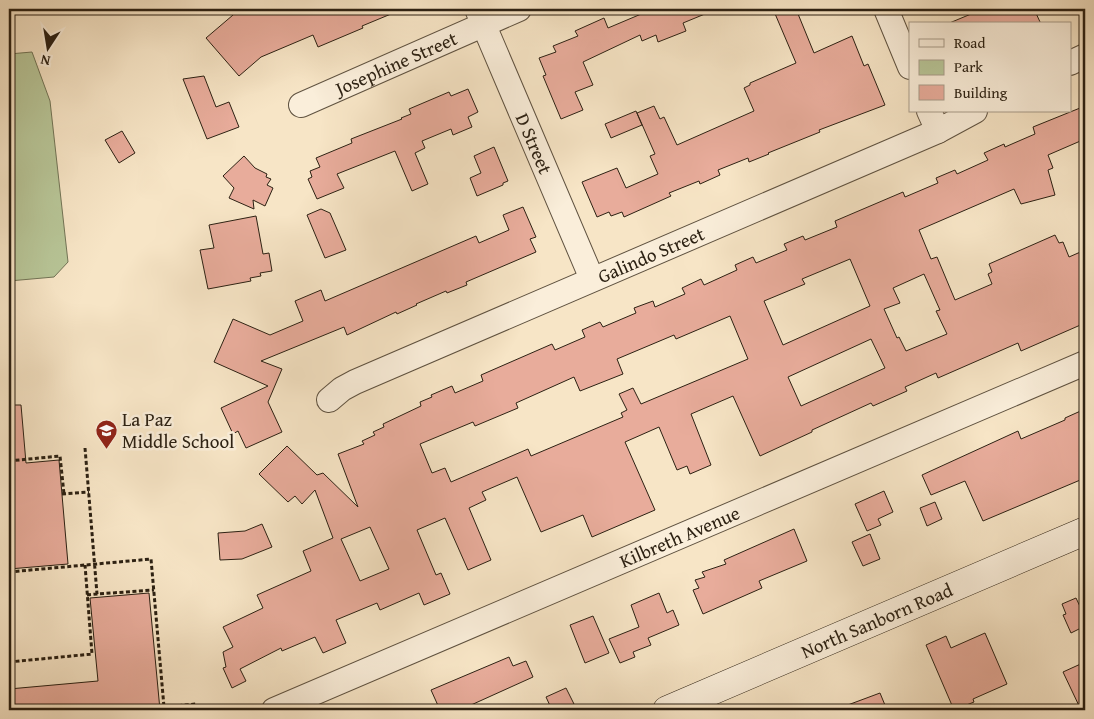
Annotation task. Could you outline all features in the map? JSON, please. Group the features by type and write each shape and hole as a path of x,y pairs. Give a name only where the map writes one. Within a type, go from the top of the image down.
{"main road":[{"name":"North Sanborn Road","path":"667,710 1085,531"}],"street":[{"name":"Josephine Street","path":"301,105 481,16 519,9"},
{"path":"886,9 909,65"},
{"name":"D Street","path":"481,16 592,279"},
{"path":"1072,62 1085,56"},
{"name":"Galindo Street","path":"329,400 354,382 592,279 933,121 971,112"},
{"name":"Kilbreth Avenue","path":"274,710 1085,363"}],"path":[{"path":"85,448 97,594"},
{"path":"9,461 60,456 63,494 89,492"},
{"path":"9,572 151,559 164,707 196,704"},
{"path":"9,662 92,654 85,565"},
{"path":"87,595 154,590"}],"green space":[{"path":"32,52 50,101 68,262 54,277 9,281 9,54"}],"building":[{"path":"230,9 403,9 318,47 313,35 261,57 239,76 206,38 233,15"},
{"path":"653,9 717,9 683,23 686,31 658,42 656,35 642,41 640,35 583,62 593,85 575,92 583,110 561,119 543,76 546,75 539,58 556,52 553,46 578,36 575,31 604,18 608,28"},
{"path":"773,9 796,9 814,53 852,36 864,66 868,64 885,105 819,130 820,132 749,162 748,158 718,170 720,175 700,184 699,181 669,193 671,196 624,217 622,212 611,216 609,212 597,217 582,182 617,168 626,188 658,174 650,156 655,154 637,113 654,106 660,119 664,117 677,145 754,111 744,88 750,85 750,83 796,63"},
{"path":"983,9 1034,9 1040,22 952,22"},
{"path":"204,76 216,107 229,102 239,127 207,139 183,79"},
{"path":"468,89 478,112 468,117 472,127 453,135 451,129 422,141 425,148 415,153 428,184 412,191 395,151 337,174 344,188 317,199 308,179 312,177 310,171 320,167 316,158 352,143 351,139 402,119 411,114 409,109 449,92 451,96"},
{"path":"1085,106 1085,139 1048,155 1053,168 1048,170 1055,195 1021,204 1014,189 919,230 931,259 937,257 955,300 992,284 988,274 992,272 989,264 1055,235 1059,243 1063,242 1069,257 1085,250 1085,323 1021,351 1018,343 938,378 936,373 905,387 907,391 873,406 871,403 760,456 733,396 691,414 711,465 690,474 687,466 677,470 659,427 625,442 655,510 592,537 583,515 541,532 517,477 482,492 486,500 469,508 491,560 468,570 445,518 417,530 436,575 441,573 450,594 424,605 419,593 380,610 377,603 336,620 346,643 323,653 315,637 282,651 281,648 240,669 246,681 232,688 223,668 226,667 223,652 233,647 223,627 263,608 257,595 311,571 303,551 333,538 315,490 302,504 295,496 288,502 259,474 287,446 317,475 323,473 358,507 338,454 364,444 362,441 375,435 373,432 384,427 383,424 421,406 420,402 432,397 431,395 452,386 455,393 483,381 481,375 552,344 555,350 585,337 582,330 600,322 603,327 636,313 634,308 653,301 655,307 685,294 682,288 701,279 704,285 737,270 735,265 753,257 756,263 787,250 784,244 803,236 805,240 837,227 835,221 903,192 905,197 938,183 936,178 955,170 957,174 988,160 984,153 1004,144 1005,147 1035,134 1033,127","holes":["850,259 870,306 783,345 764,301 805,284 802,279","924,274 940,310 936,311 947,334 906,351 899,337 897,338 884,309 900,303 893,288","730,316 748,359 641,404 633,388 619,394 627,410 621,413 623,417 531,456 528,449 451,482 445,468 432,473 420,444 473,422 475,426 518,408 516,403 574,377 580,391 623,374 617,359 674,335 676,339","871,339 885,368 801,406 788,377","370,527 389,569 360,581 341,539"]},
{"path":"636,111 642,125 611,138 605,124"},
{"path":"122,131 135,153 119,163 105,140"},
{"path":"494,147 508,181 477,196 470,178 481,173 474,156"},
{"path":"244,156 255,168 267,174 266,177 271,179 267,185 273,188 265,206 253,200 254,209 229,198 234,188 223,176"},
{"path":"523,207 536,237 530,239 536,252 466,282 467,285 447,293 446,291 347,335 344,327 261,361 282,369 268,402 282,432 246,448 238,431 233,434 221,408 268,386 214,362 233,319 270,335 303,321 295,301 321,290 325,301 476,236 479,243 509,230 503,215"},
{"path":"321,209 330,213 346,250 325,258 307,215"},
{"path":"256,216 263,254 269,253 272,271 260,273 261,276 250,278 251,281 208,289 200,250 214,248 209,225"},
{"path":"9,405 21,405 26,463 59,460 68,564 9,569"},
{"path":"1085,409 1085,478 983,521 965,481 931,495 922,475 1018,431 1021,439"},
{"path":"884,491 893,512 878,519 881,525 867,531 855,504"},
{"path":"935,502 942,519 927,526 920,508"},
{"path":"262,524 272,547 242,559 220,560 218,533 245,531"},
{"path":"794,529 807,561 759,581 762,588 703,614 693,590 699,588 695,580 705,577 702,572 726,564 724,560"},
{"path":"870,534 880,559 863,566 852,542"},
{"path":"149,593 160,710 9,710 9,689 98,681 90,598"},
{"path":"659,593 667,613 673,610 679,625 648,638 651,645 633,652 635,657 620,663 609,639 639,627 631,605"},
{"path":"1076,598 1085,617 1085,626 1071,633 1063,615 1066,614 1062,604"},
{"path":"593,616 609,653 585,663 570,625"},
{"path":"985,633 1007,684 973,699 974,702 954,710 926,645 946,636 951,648"},
{"path":"509,657 513,666 526,661 533,677 460,710 440,710 431,690"},
{"path":"1085,662 1085,710 1081,710 1063,672"},
{"path":"566,688 574,704 560,710 552,710 546,697"},
{"path":"880,693 887,710 837,710 837,709"}],"place":[{"name":"La Paz Middle School","path":"106,449"}]}
